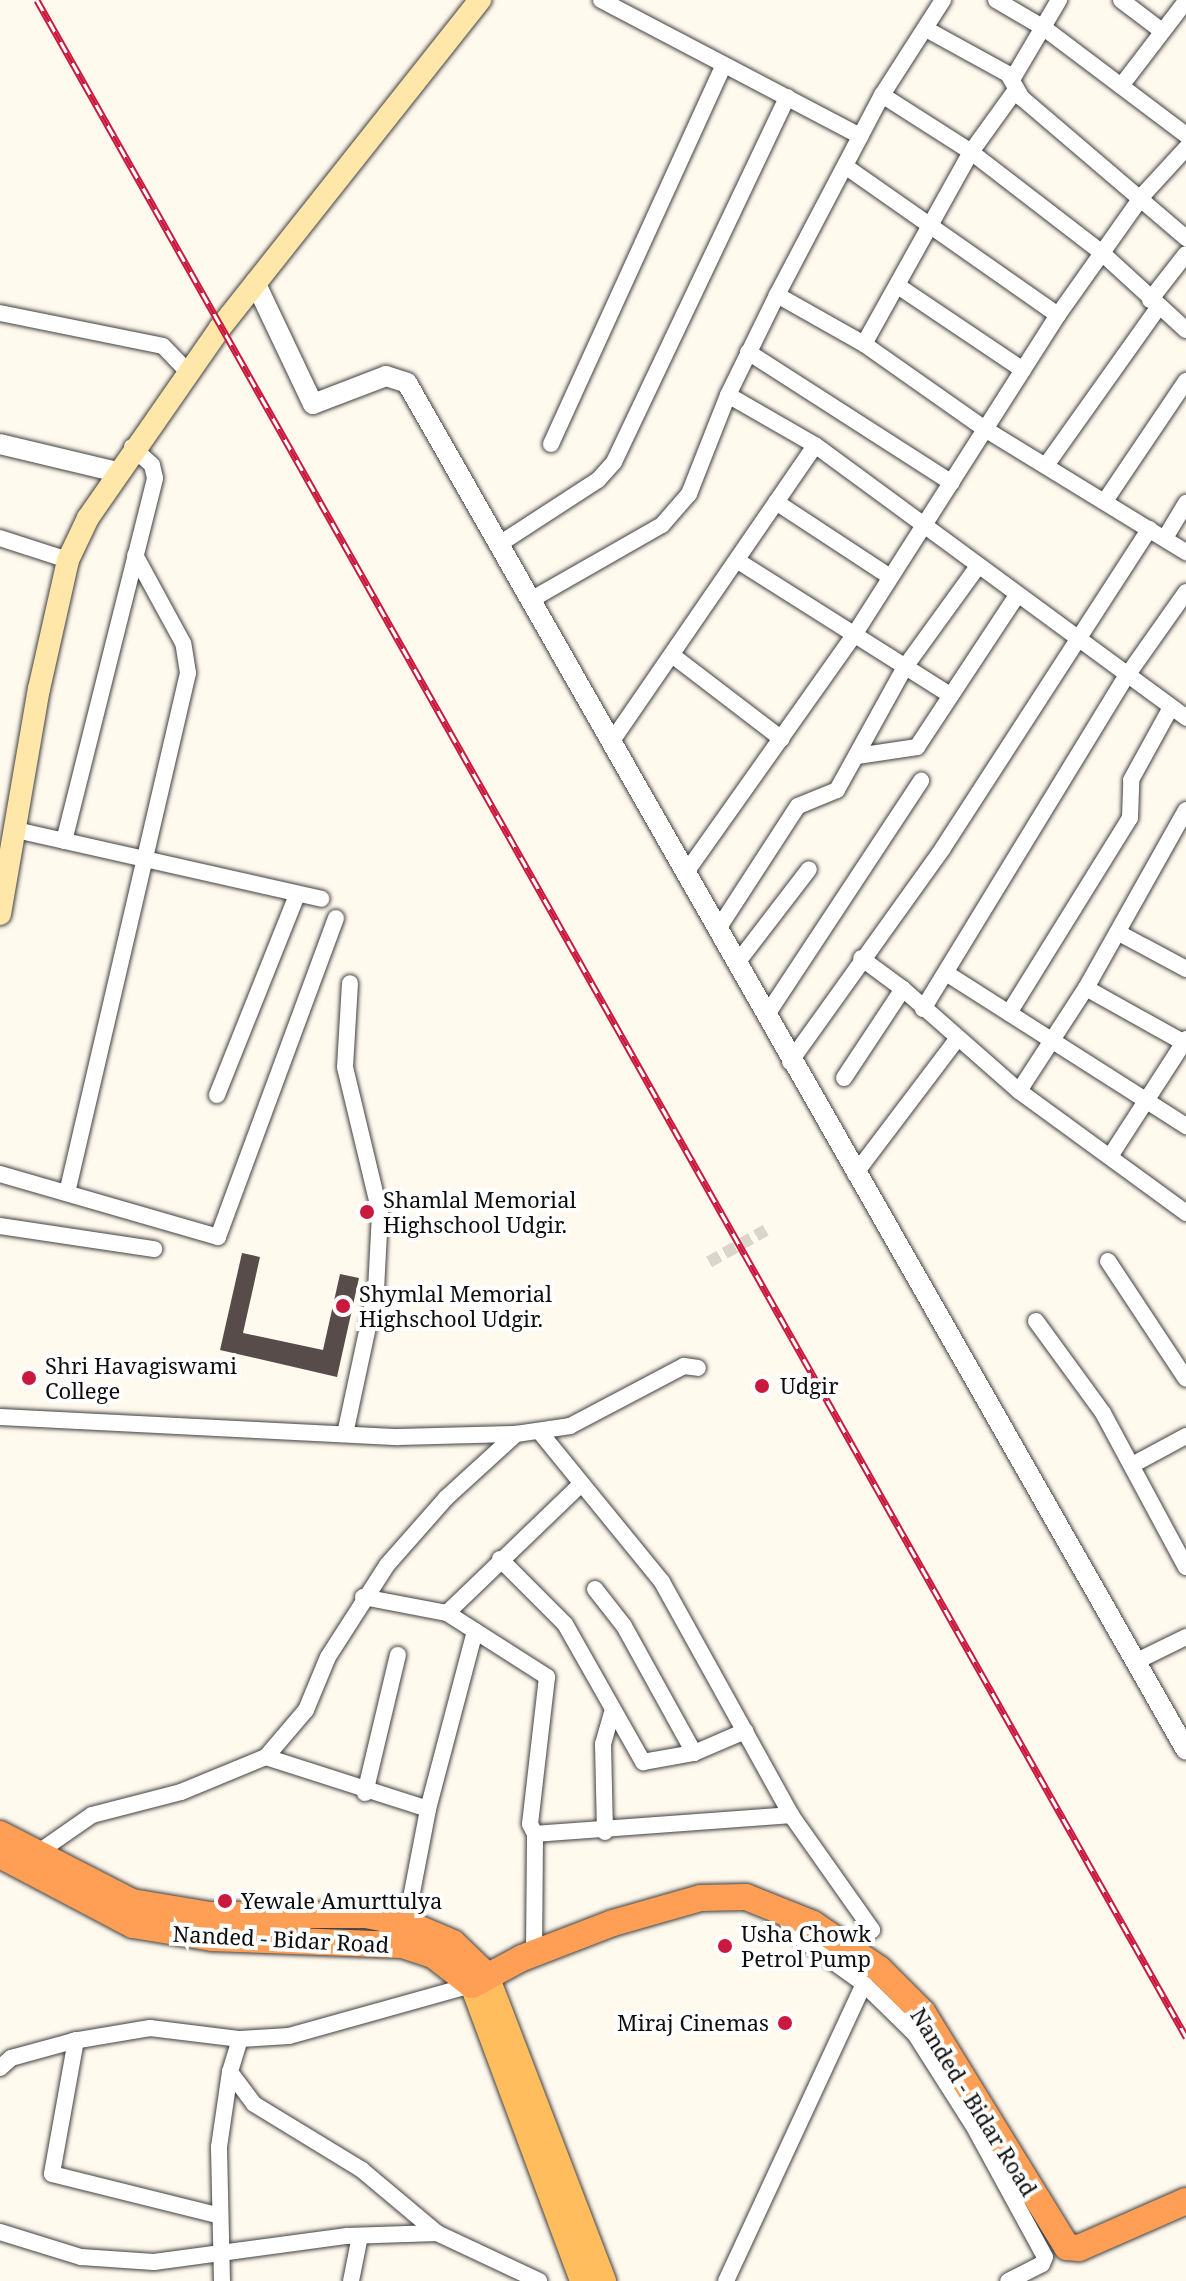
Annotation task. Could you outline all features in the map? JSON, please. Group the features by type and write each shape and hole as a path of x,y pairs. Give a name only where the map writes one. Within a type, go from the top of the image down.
{"highway":[{"name":"Nanded - Bidar Road","path":"0,1834 30,1860 106,1915 161,1932 404,1934 479,1981 534,1953 701,1898 746,1897 813,1924 879,1969 923,2013 1067,2247 1079,2248 1186,2201"},
{"name":"Nanded - Bidar Road","path":"0,1855 30,1860"}],"main road":[{"path":"0,914 68,560 132,447 255,282 480,0"},
{"path":"479,1981 582,2281"},
{"path":"479,1981 604,2281"}],"street":[{"path":"601,0 860,136"},
{"path":"534,598 662,525 677,510 777,295 882,95 943,0"},
{"path":"996,0 1044,28 1186,135"},
{"path":"864,344 901,288 971,152 1014,84 1059,0"},
{"path":"1121,0 1162,31"},
{"path":"1121,86 1186,1"},
{"path":"926,29 1014,84 1143,195 1186,238"},
{"path":"551,444 723,66"},
{"path":"882,95 971,152 1102,253 1154,304 1186,330"},
{"path":"501,543 598,480 614,462 787,97"},
{"path":"687,871 854,635 919,527 952,483 1058,315 1143,195 1183,157"},
{"path":"845,166 1058,315"},
{"path":"1047,464 1186,254"},
{"path":"255,282 304,396 323,403 386,376 407,383 614,738 790,1062 1018,1446 1186,1750"},
{"path":"901,288 1023,370"},
{"path":"777,295 864,344 985,429 1047,464 1186,552"},
{"path":"0,313 163,346 189,373"},
{"path":"748,352 952,483"},
{"path":"1105,501 1186,381"},
{"path":"728,395 815,445 976,569 1186,718"},
{"path":"0,444 117,472"},
{"path":"614,738 815,445"},
{"path":"64,841 155,478 152,465 132,447"},
{"path":"776,502 890,577"},
{"path":"1165,538 1186,503"},
{"path":"790,1062 861,958 943,848 1149,529"},
{"path":"0,538 68,560"},
{"path":"67,1193 189,660 135,555"},
{"path":"738,561 948,694"},
{"path":"718,929 798,806 837,790 905,667 976,569"},
{"path":"923,1009 1126,677 1186,592"},
{"path":"857,756 917,747 948,694 1016,597"},
{"path":"672,655 782,739"},
{"path":"1009,1013 1130,818 1131,780 1170,709"},
{"path":"766,1016 921,781"},
{"path":"1019,1091 1181,837 1186,810"},
{"path":"16,830 321,899"},
{"path":"737,963 809,869"},
{"path":"217,1095 297,895"},
{"path":"0,1174 218,1237 336,918"},
{"path":"1119,933 1186,969"},
{"path":"861,958 903,989 1019,1091 1185,1210"},
{"path":"946,973 1052,1042 1149,1098 1186,1126"},
{"path":"345,1434 376,1290 380,1213 345,1067 350,983"},
{"path":"1086,988 1185,1042 1111,1155"},
{"path":"844,1078 903,989"},
{"path":"855,1174 957,1039"},
{"path":"0,1226 154,1249"},
{"path":"1108,1261 1186,1379"},
{"path":"1036,1321 1134,1464 1186,1567"},
{"path":"0,1417 345,1434 516,1434 570,1426 684,1366 698,1368"},
{"path":"539,1431 662,1582 791,1815 872,1930"},
{"path":"30,1860 92,1815 181,1792 266,1757 306,1710 363,1597 446,1498 516,1434"},
{"path":"1134,1464 1186,1436"},
{"path":"447,1613 580,1485"},
{"path":"500,1559 565,1624 643,1762 694,1753 745,1731"},
{"path":"595,1589 630,1636 694,1753"},
{"path":"363,1597 447,1613 550,1685 530,1824 535,1834 534,1953"},
{"path":"404,1934 428,1809 475,1631"},
{"path":"1135,1662 1186,1637"},
{"path":"365,1793 398,1655"},
{"path":"605,1832 603,1744 613,1709"},
{"path":"266,1757 365,1793 428,1809"},
{"path":"535,1834 605,1832 791,1815"},
{"path":"779,1909 800,1938 864,1984 915,2034 1043,2248 1042,2264 1008,2281"},
{"path":"0,2068 11,2058 76,2040 150,2028 240,2039 289,2036 479,1981"},
{"path":"726,2281 864,1984"},
{"path":"222,2281 219,2147 230,2072 240,2039"},
{"path":"76,2040 52,2174 220,2216"},
{"path":"230,2072 254,2104 362,2170 437,2233 539,2281"},
{"path":"0,2232 81,2257 154,2262 360,2236 437,2233"},
{"path":"351,2281 360,2236"}],"building":[{"name":"Shymlal Memorial Highschool Udgir.","path":"242,1253 260,1257 243,1333 323,1350 340,1274 359,1278 337,1377 220,1350"}],"tunnel":[{"path":"709,1262 766,1230"}],"railway":[{"path":"37,0 1186,2037"}],"place":[{"name":"Shamlal Memorial Highschool Udgir.","path":"367,1212"},
{"name":"Shymlal Memorial Highschool Udgir.","path":"343,1306"},
{"name":"Shri Havagiswami College","path":"29,1378"},
{"name":"Udgir","path":"762,1386"},
{"name":"Yewale Amurttulya","path":"225,1901"},
{"name":"Usha Chowk Petrol Pump","path":"725,1946"},
{"name":"Miraj Cinemas","path":"785,2023"}]}
